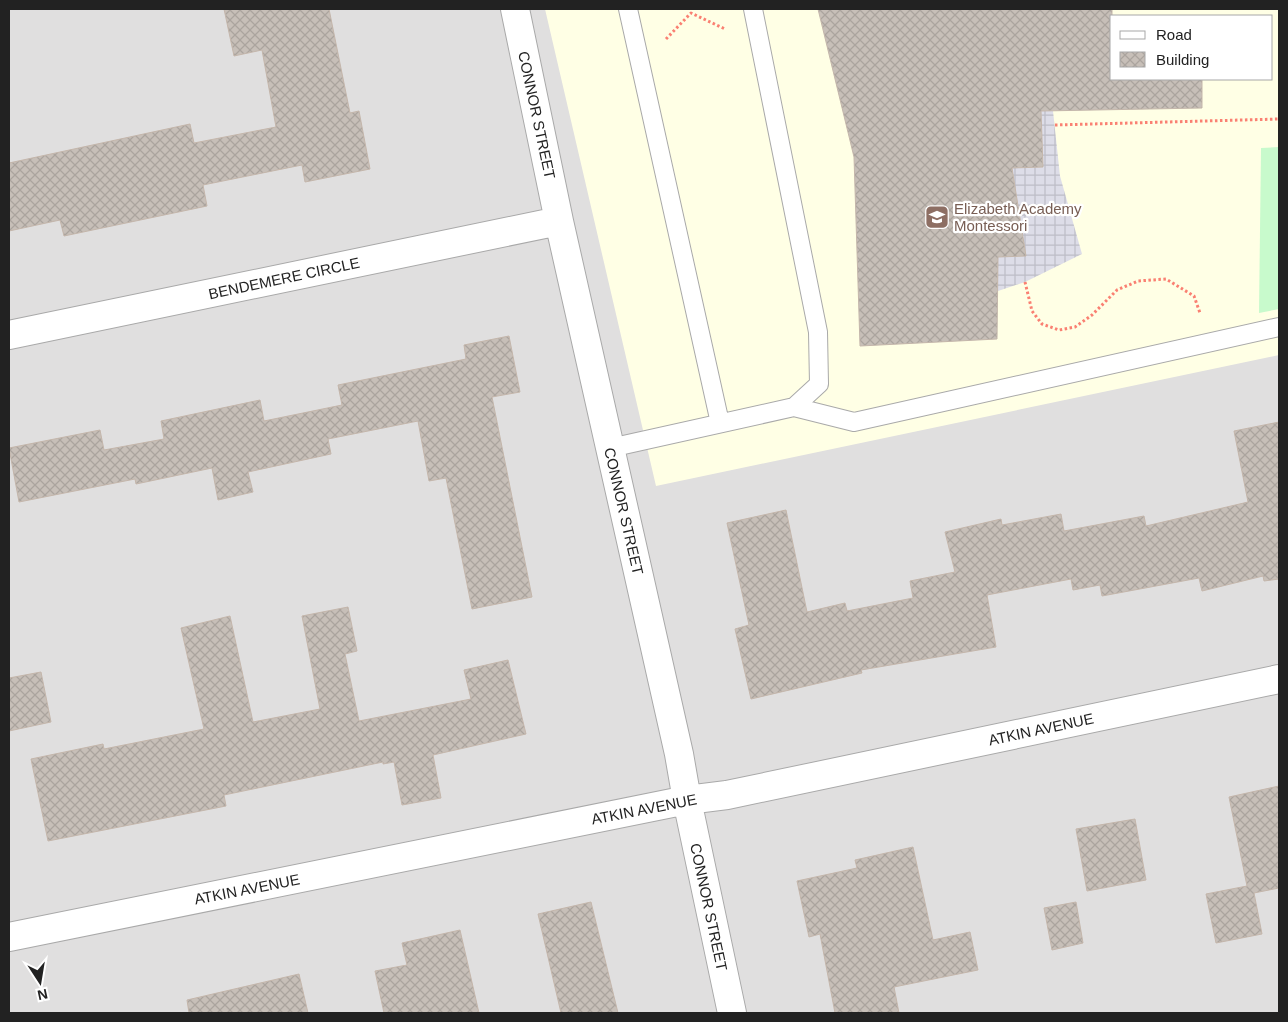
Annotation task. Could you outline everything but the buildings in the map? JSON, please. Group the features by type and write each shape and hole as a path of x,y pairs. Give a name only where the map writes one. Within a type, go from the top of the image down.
{"street":[{"name":"CONNOR STREET","path":"515,9 559,222 679,754 686,800 732,1013"},
{"name":"BENDEMERE CIRCLE","path":"9,335 559,222"},
{"name":"ATKIN AVENUE","path":"9,937 686,800 727,795 1279,679"}],"lane":[{"path":"628,9 720,423"},
{"path":"753,9 818,332 819,384 794,407"},
{"path":"610,448 794,407 854,422 1279,328"}],"path":[{"path":"640,65 691,13 731,32"},
{"path":"1055,125 1279,118"},
{"path":"1025,282 1032,311 1042,324 1060,330 1075,327 1092,315 1117,290 1138,281 1166,279 1194,296 1200,314"}],"shaded area":[{"path":"9,9 1279,9 1279,1013 9,1013"},
{"name":"Elizabeth Academy Montessori","path":"545,9 1279,9 1279,355 656,486"},
{"path":"1041,111 1053,111 1060,176 1082,254 1025,282 998,291 998,257 1026,256 1012,168 1043,167"}],"green space":[{"path":"1279,147 1279,309 1259,313 1261,148"}],"place":[{"name":"Elizabeth Academy Montessori","path":"937,217"}]}
